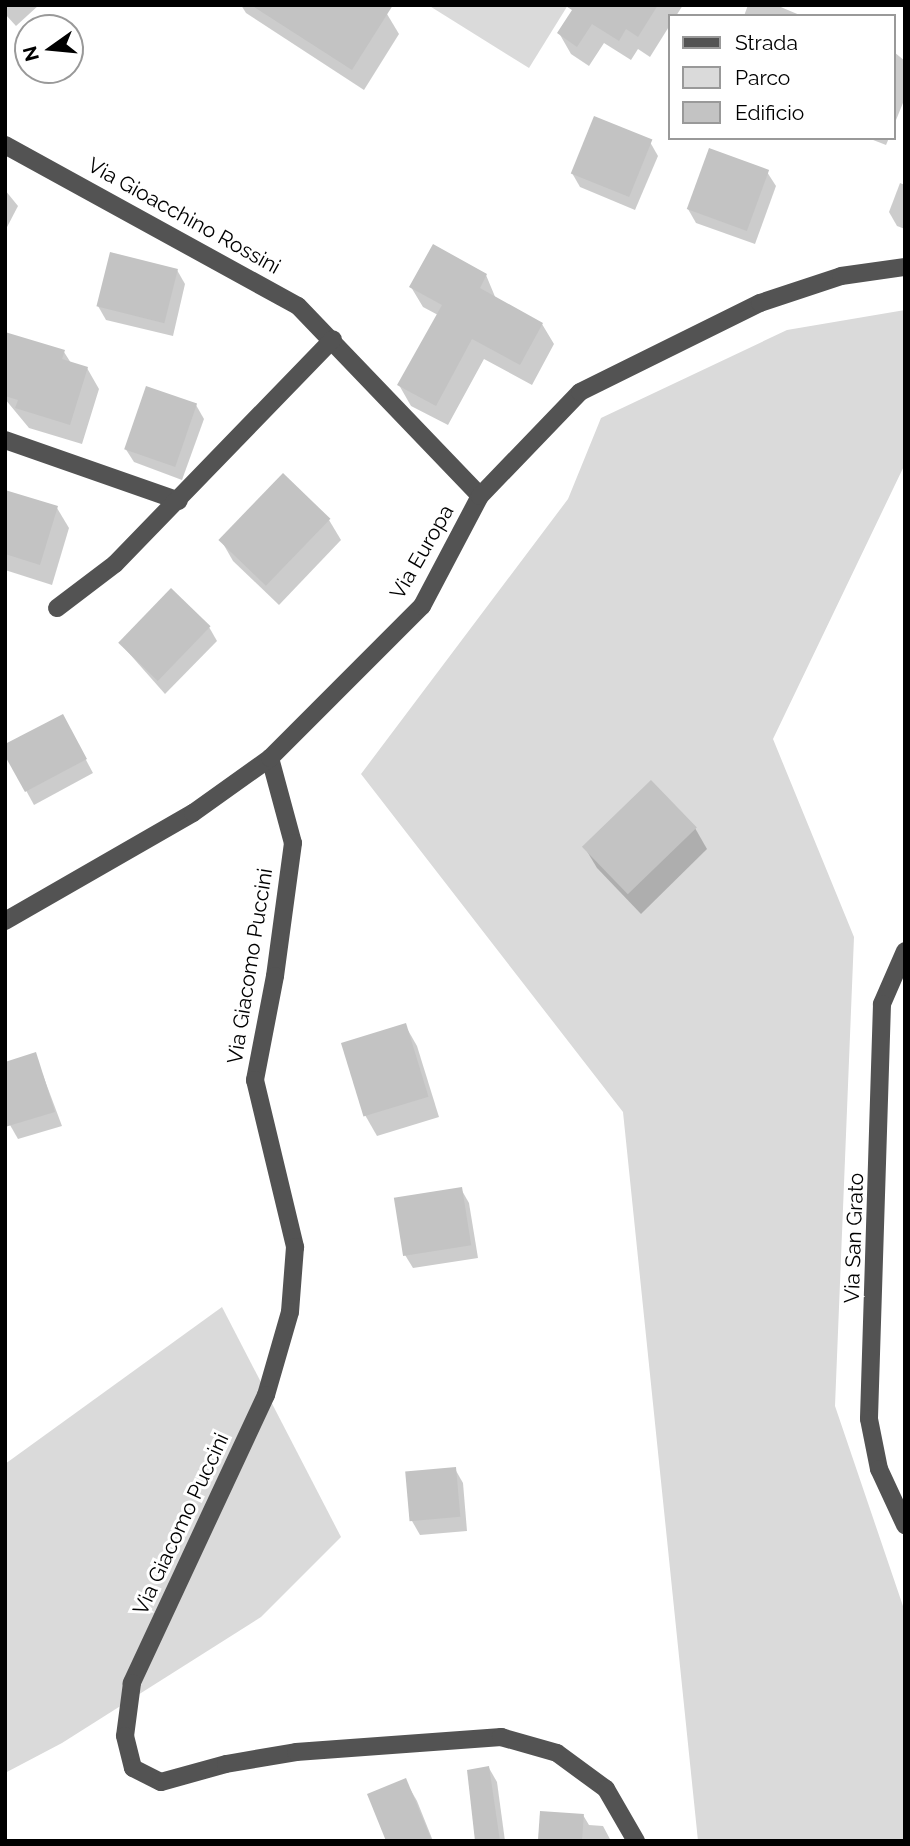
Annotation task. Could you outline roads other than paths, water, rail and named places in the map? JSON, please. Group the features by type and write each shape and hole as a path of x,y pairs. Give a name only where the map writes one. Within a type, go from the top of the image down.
{"street":[{"name":"Via Gioacchino Rossini","path":"5,145 250,276 298,306 333,339 480,496"},
{"name":"Via Europa","path":"5,921 193,813 270,758 422,606 480,496 580,392 760,303 841,276 905,267"},
{"path":"57,608 115,564 179,501 333,339"},
{"path":"5,440 179,501"},
{"name":"Via Giacomo Puccini","path":"270,758 293,843 275,976 255,1080 295,1247 290,1312 267,1395 132,1683 125,1736 133,1768 161,1782 226,1763 296,1752 501,1737 557,1753 606,1789 636,1841"},
{"name":"Via San Grato","path":"905,951 883,1004 869,1419 879,1469 905,1525"}]}
